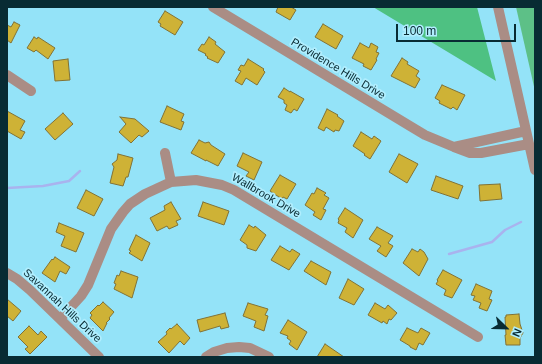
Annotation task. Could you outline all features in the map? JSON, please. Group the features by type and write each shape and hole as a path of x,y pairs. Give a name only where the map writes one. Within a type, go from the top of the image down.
{"street":[{"name":"Providence Hills Drive","path":"212,7 425,135 470,153 480,153 529,144"},
{"path":"498,7 535,170"},
{"path":"7,75 31,91"},
{"path":"454,147 526,131"},
{"path":"165,153 171,182"},
{"name":"Wallbrook Drive","path":"60,319 81,296 88,285 111,229 130,204 145,194 171,182 196,180 222,185 234,190 478,337"},
{"name":"Savannah Hills Drive","path":"7,273 18,279 99,357"},
{"path":"206,357 214,352 227,348 239,347 250,348 269,357"}],"green space":[{"path":"373,7 477,7 496,81"},
{"path":"516,7 535,7 535,91"}],"building":[{"path":"278,7 291,7 296,10 290,20 276,12"},
{"path":"165,11 183,22 175,35 160,26 161,24 158,22"},
{"path":"14,22 20,25 11,43 7,40 7,25 11,27"},
{"path":"323,24 343,36 336,49 315,37"},
{"path":"34,37 37,39 38,37 55,48 48,59 36,50 34,52 27,48"},
{"path":"209,37 225,52 218,63 207,58 208,57 205,55 206,54 198,50 202,44 204,45"},
{"path":"360,43 369,48 371,43 378,47 376,52 379,53 376,59 377,60 371,70 363,66 364,64 352,58"},
{"path":"402,58 408,62 407,64 419,71 416,76 420,79 415,88 391,76"},
{"path":"68,59 70,80 55,81 53,61"},
{"path":"248,59 264,69 263,70 265,72 257,85 246,78 242,85 235,81 241,71 238,70 241,65 244,66"},
{"path":"442,85 465,95 457,110 453,107 451,109 439,103 440,101 435,98"},
{"path":"284,88 304,99 297,111 294,109 291,113 285,110 287,105 284,103 284,100 278,97"},
{"path":"167,106 184,114 181,121 184,122 181,130 160,122"},
{"path":"327,109 338,115 337,116 344,121 339,131 335,130 334,132 326,127 324,131 318,128"},
{"path":"7,111 25,121 20,130 25,132 21,139 7,131"},
{"path":"63,113 73,124 55,140 45,129"},
{"path":"120,117 135,119 149,131 142,137 139,135 131,143 119,132 126,124"},
{"path":"361,132 372,139 374,136 381,141 370,159 353,146"},
{"path":"199,140 205,143 209,142 225,154 218,166 191,153"},
{"path":"243,153 262,162 254,180 246,176 249,172 237,166"},
{"path":"118,154 133,158 128,177 126,177 123,186 110,183 114,167 112,164 117,160"},
{"path":"399,154 418,164 407,183 389,172"},
{"path":"280,175 296,184 287,199 283,197 282,199 270,191"},
{"path":"436,176 463,186 458,199 431,190"},
{"path":"500,184 502,199 480,201 479,185"},
{"path":"317,188 326,193 324,195 329,198 323,209 326,210 321,220 313,215 315,212 305,205 312,193 314,194"},
{"path":"86,190 103,199 94,216 77,208"},
{"path":"171,202 181,219 176,221 178,225 169,229 167,226 157,231 150,218 165,210 164,206"},
{"path":"203,202 229,211 224,225 198,216"},
{"path":"345,208 363,220 353,238 345,232 347,228 338,223 338,219"},
{"path":"59,223 84,233 76,252 61,246 65,236 56,232"},
{"path":"249,225 254,228 255,226 266,235 256,251 247,248 247,245 240,240"},
{"path":"377,227 393,236 388,243 393,246 386,257 377,251 381,246 369,239"},
{"path":"136,235 150,243 142,261 129,253"},
{"path":"280,246 290,252 292,249 300,254 289,270 271,260"},
{"path":"412,249 418,252 420,249 424,252 428,259 419,276 403,263"},
{"path":"55,257 70,267 66,274 60,271 55,282 42,273"},
{"path":"311,261 331,272 326,285 304,271"},
{"path":"443,270 462,280 452,298 444,295 446,290 436,284"},
{"path":"121,271 138,277 132,298 114,289 116,284 114,283 117,275 119,276"},
{"path":"348,279 364,289 354,305 339,298"},
{"path":"476,284 492,291 489,299 492,300 487,311 479,308 481,303 473,300 475,296 471,295"},
{"path":"7,299 21,311 13,321 7,316"},
{"path":"103,302 114,312 106,323 103,331 90,318 92,315 90,313"},
{"path":"248,303 268,309 265,315 268,316 264,331 254,327 256,321 243,316"},
{"path":"375,303 385,309 388,305 397,313 391,320 389,319 387,324 383,321 382,323 368,315"},
{"path":"225,313 229,327 221,329 220,326 200,332 197,320"},
{"path":"519,314 523,333 520,338 520,345 506,345 505,317 506,315"},
{"path":"288,320 307,332 297,350 289,344 291,341 287,338 288,336 280,333"},
{"path":"177,324 190,338 184,345 180,341 169,353 158,342 167,334 166,332 170,328 171,329"},
{"path":"29,326 38,335 41,331 47,337 30,354 25,349 28,347 18,337"},
{"path":"407,328 418,333 421,328 430,333 423,345 419,343 416,350 400,340"},
{"path":"325,344 344,357 317,357"}],"waterway":[{"path":"7,188 43,186 69,181 80,171"},
{"path":"449,254 492,242 505,230 521,222"}]}
